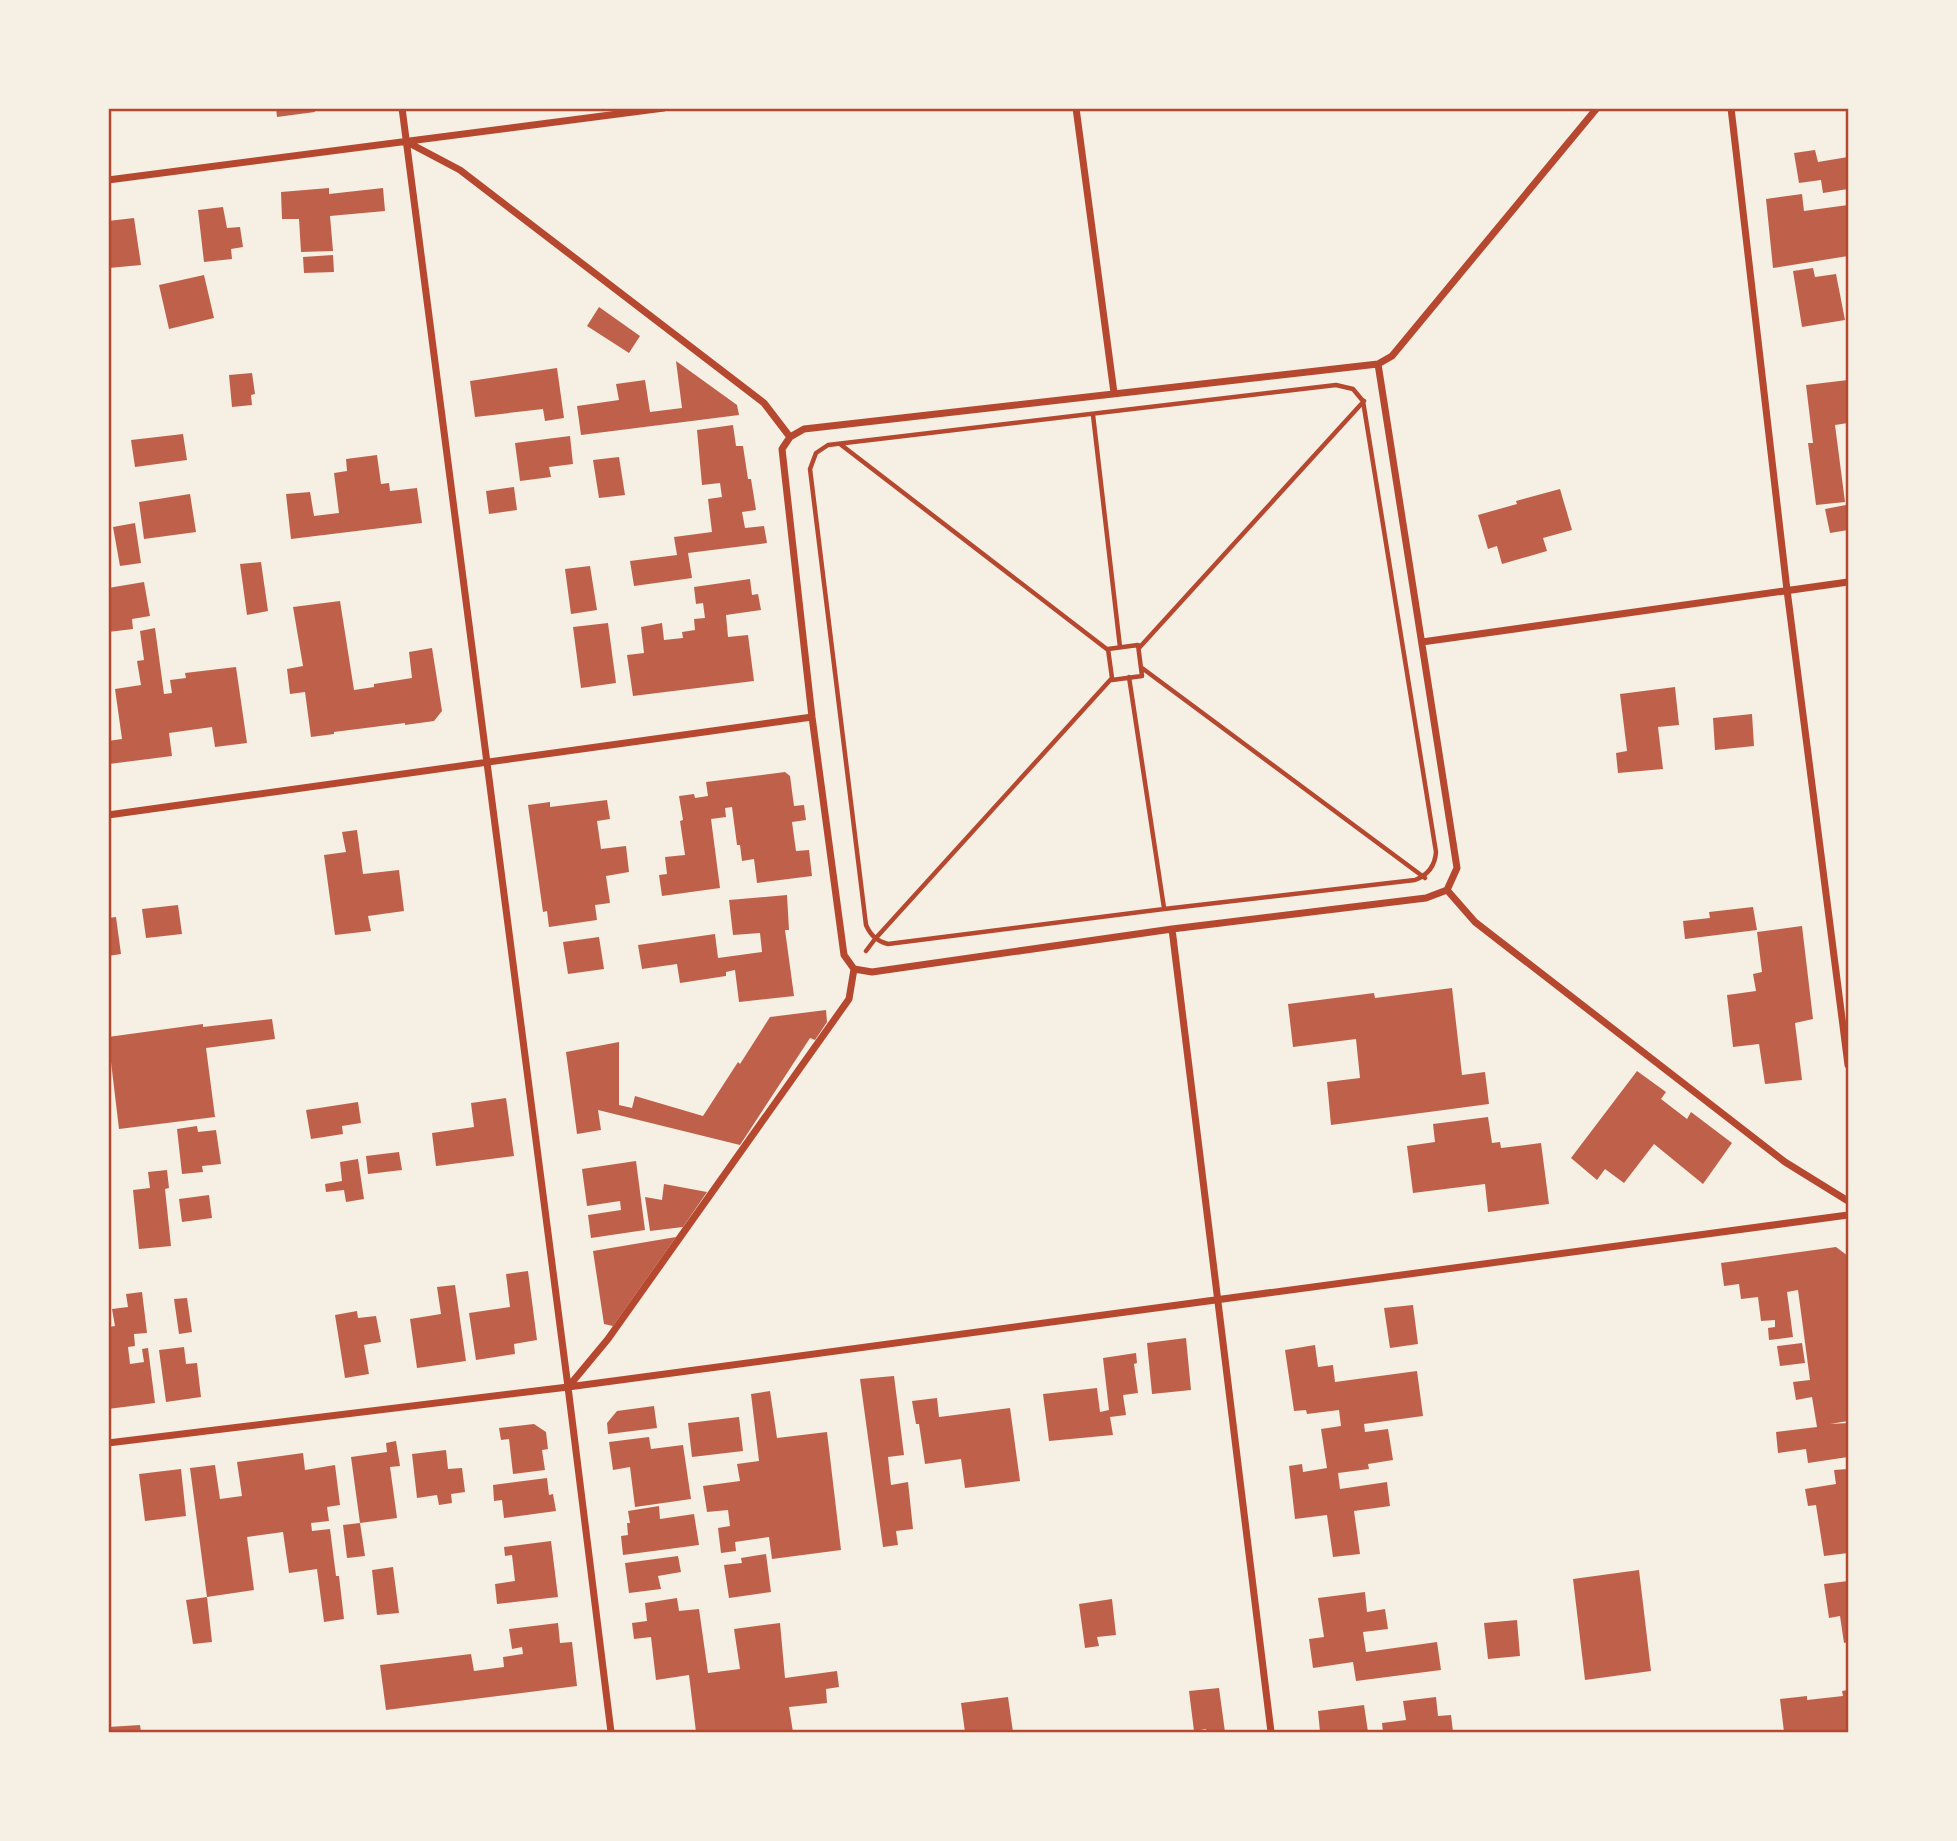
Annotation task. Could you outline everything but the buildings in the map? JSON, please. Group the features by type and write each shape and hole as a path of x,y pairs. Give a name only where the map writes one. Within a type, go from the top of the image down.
{"street":[{"path":"402,108 611,1732"},
{"path":"108,180 664,108"},
{"path":"1076,108 1114,393"},
{"path":"568,1387 608,1339 849,999 854,969 844,955 812,717 782,449 790,437 804,429 1378,364 1392,356 1597,108"},
{"path":"1731,108 1787,590 1849,1065"},
{"path":"407,142 460,170 764,403 790,437"},
{"path":"854,969 872,972 1172,929 1426,898 1447,890 1457,868 1378,364"},
{"path":"1422,642 1849,582"},
{"path":"108,815 812,717"},
{"path":"1447,890 1475,922 1519,957 1785,1162 1849,1201"},
{"path":"1172,929 1271,1732"},
{"path":"108,1444 568,1387 1849,1215"}],"path":[{"path":"1336,385 1353,389 1365,400 1436,852 1432,866 1423,877 1415,880 888,944 875,939 866,925 810,469 812,460 821,448 838,442 1093,413 1336,385"},
{"path":"1112,678 1142,676 1139,648 1365,400"},
{"path":"1093,413 1120,647"},
{"path":"838,442 1109,651 1112,678 875,939 854,969"},
{"path":"1109,651 1108,649 1138,645 1139,648"},
{"path":"1141,667 1423,877 1447,890"},
{"path":"1129,677 1164,909 1172,929"}]}
